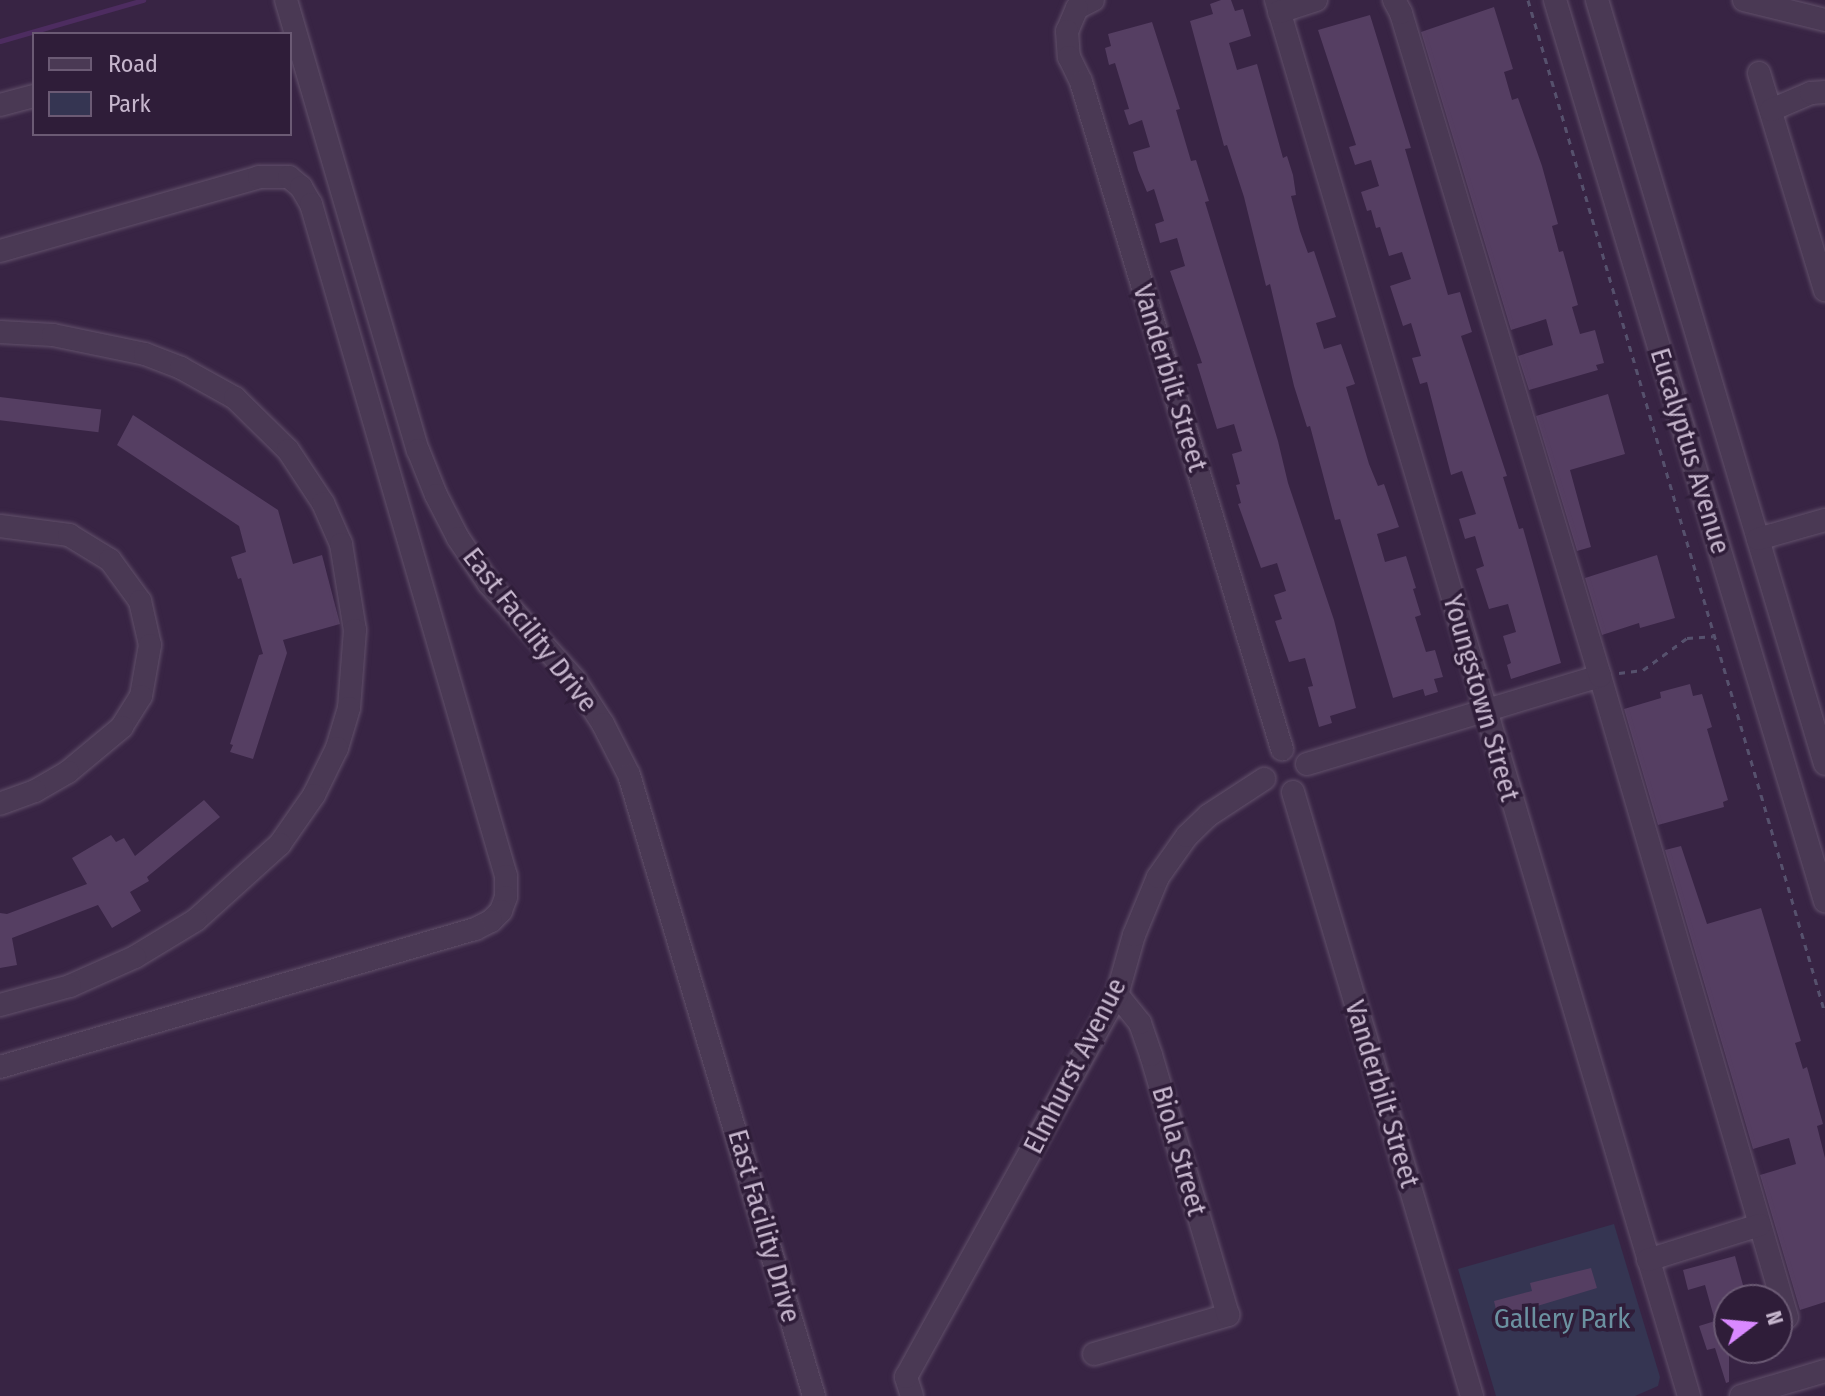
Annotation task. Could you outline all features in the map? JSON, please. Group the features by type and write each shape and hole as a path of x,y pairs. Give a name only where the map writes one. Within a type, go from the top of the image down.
{"street":[{"name":"East Facility Drive","path":"286,0 295,48 418,450 436,495 458,538 489,584 574,679 603,724 629,775 814,1396"},
{"path":"1278,6 1316,0"},
{"path":"1394,0 1401,13 1600,676 1777,1284"},
{"name":"Eucalyptus Avenue","path":"1555,0 1825,901"},
{"name":"Eucalyptus Avenue","path":"1597,0 1825,764"},
{"path":"1744,0 1825,20"},
{"name":"Vanderbilt Street","path":"1085,4 1067,31 1069,57 1081,82 1282,749"},
{"name":"Youngstown Street","path":"1278,6 1689,1396"},
{"path":"1759,73 1825,290"},
{"path":"1771,110 1811,93 1825,92"},
{"path":"0,105 32,97"},
{"path":"0,251 259,177 289,177 301,187 311,204 506,876 506,897 501,911 491,921 475,929 0,1067"},
{"path":"0,332 53,335 131,350 181,368 235,398 288,450 323,503 341,544 355,630 351,697 337,748 314,795 280,844 196,920 135,957 70,986 0,1005"},
{"path":"1758,539 1825,520"},
{"path":"0,526 69,535 110,560 140,601 150,645 141,696 122,727 68,772 35,791 0,804"},
{"path":"1307,764 1600,676"},
{"path":"1282,749 1295,751 1307,764 1306,779 1293,792 1277,791 1264,779 1267,758 1282,749"},
{"name":"Elmhurst Avenue","path":"909,1386 1117,995 1145,903 1171,855 1209,815 1264,779"},
{"name":"Vanderbilt Street","path":"1293,792 1472,1396"},
{"name":"Biola Street","path":"1094,1354 1228,1315 1140,1023 1117,995"},
{"path":"1648,1260 1760,1225"},
{"path":"1741,1396 1825,1371"}],"path":[{"path":"1528,0 1825,1013"},
{"path":"1600,676 1643,670 1687,638 1714,636"}],"green space":[{"name":"Gallery Park","path":"1614,1224 1660,1377 1658,1386 1635,1396 1496,1396 1458,1269"}],"building":[{"path":"1231,0 1235,11 1243,9 1251,36 1229,43 1237,70 1257,64 1283,158 1287,156 1293,175 1296,195 1291,196 1300,231 1308,253 1314,251 1336,317 1316,323 1324,349 1341,344 1355,384 1346,387 1369,464 1378,486 1384,484 1399,527 1377,534 1385,562 1406,556 1421,615 1415,617 1426,652 1435,650 1443,677 1434,679 1438,692 1425,696 1423,689 1393,698 1340,519 1335,520 1310,426 1307,427 1294,386 1270,284 1266,286 1244,197 1227,145 1224,146 1190,21 1213,14 1210,4"},
{"path":"1494,7 1513,69 1504,72 1512,100 1518,98 1542,166 1558,224 1552,226 1559,252 1563,251 1578,305 1572,307 1580,334 1595,330 1604,363 1596,365 1598,370 1529,390 1518,356 1553,345 1546,319 1511,330 1421,32"},
{"path":"1370,15 1411,148 1405,149 1448,295 1460,292 1472,332 1461,336 1507,476 1503,477 1519,529 1523,528 1561,663 1511,679 1507,665 1511,663 1503,636 1516,632 1508,604 1489,609 1476,569 1484,566 1475,536 1465,539 1459,519 1476,514 1462,471 1451,475 1427,382 1420,384 1412,358 1421,356 1411,323 1403,326 1390,286 1411,279 1402,252 1389,256 1380,227 1376,228 1371,210 1367,211 1361,192 1379,186 1371,160 1355,165 1349,147 1356,145 1318,30"},
{"path":"1152,22 1180,109 1176,110 1191,161 1196,160 1209,201 1205,202 1288,483 1334,620 1356,708 1330,716 1332,723 1319,727 1308,687 1313,686 1305,658 1289,662 1275,621 1282,619 1274,595 1286,591 1277,563 1261,568 1238,504 1241,503 1236,485 1240,484 1232,454 1242,451 1234,424 1217,429 1197,364 1202,363 1170,271 1185,266 1177,238 1160,243 1155,224 1164,221 1154,189 1147,192 1138,170 1133,152 1150,147 1142,120 1129,125 1124,110 1129,109 1115,63 1109,65 1105,48 1111,46 1108,34"},
{"path":"1608,394 1625,454 1570,470 1591,547 1577,551 1536,416"},
{"path":"0,397 101,409 98,432 0,420"},
{"path":"133,415 278,510 293,564 322,555 340,624 283,640 287,653 253,759 230,752 259,655 263,654 241,578 238,579 231,557 246,552 239,526 117,445"},
{"path":"1657,555 1675,618 1640,628 1639,623 1602,635 1585,578"},
{"path":"1690,684 1693,696 1702,694 1712,727 1707,729 1728,800 1723,802 1724,807 1658,825 1624,709 1661,698 1660,692"},
{"path":"204,800 220,817 147,877 149,881 130,892 141,911 112,928 98,905 12,938 17,965 0,968 0,913 7,914 87,884 72,858 111,835 116,842 124,838 135,856"},
{"path":"1681,846 1707,924 1761,908 1801,1041 1795,1043 1803,1069 1807,1067 1823,1124 1817,1126 1825,1158 1825,1302 1800,1310 1760,1175 1796,1164 1789,1138 1753,1149 1665,850"},
{"path":"1735,1256 1743,1284 1713,1284 1713,1314 1705,1285 1688,1290 1683,1270"},
{"path":"1591,1268 1597,1288 1498,1318 1494,1301 1532,1291 1530,1283"},
{"path":"1713,1322 1713,1348 1707,1350 1699,1326"},
{"path":"1720,1364 1729,1364 1729,1382 1726,1383"}],"waterway":[{"path":"0,41 143,0"}]}
